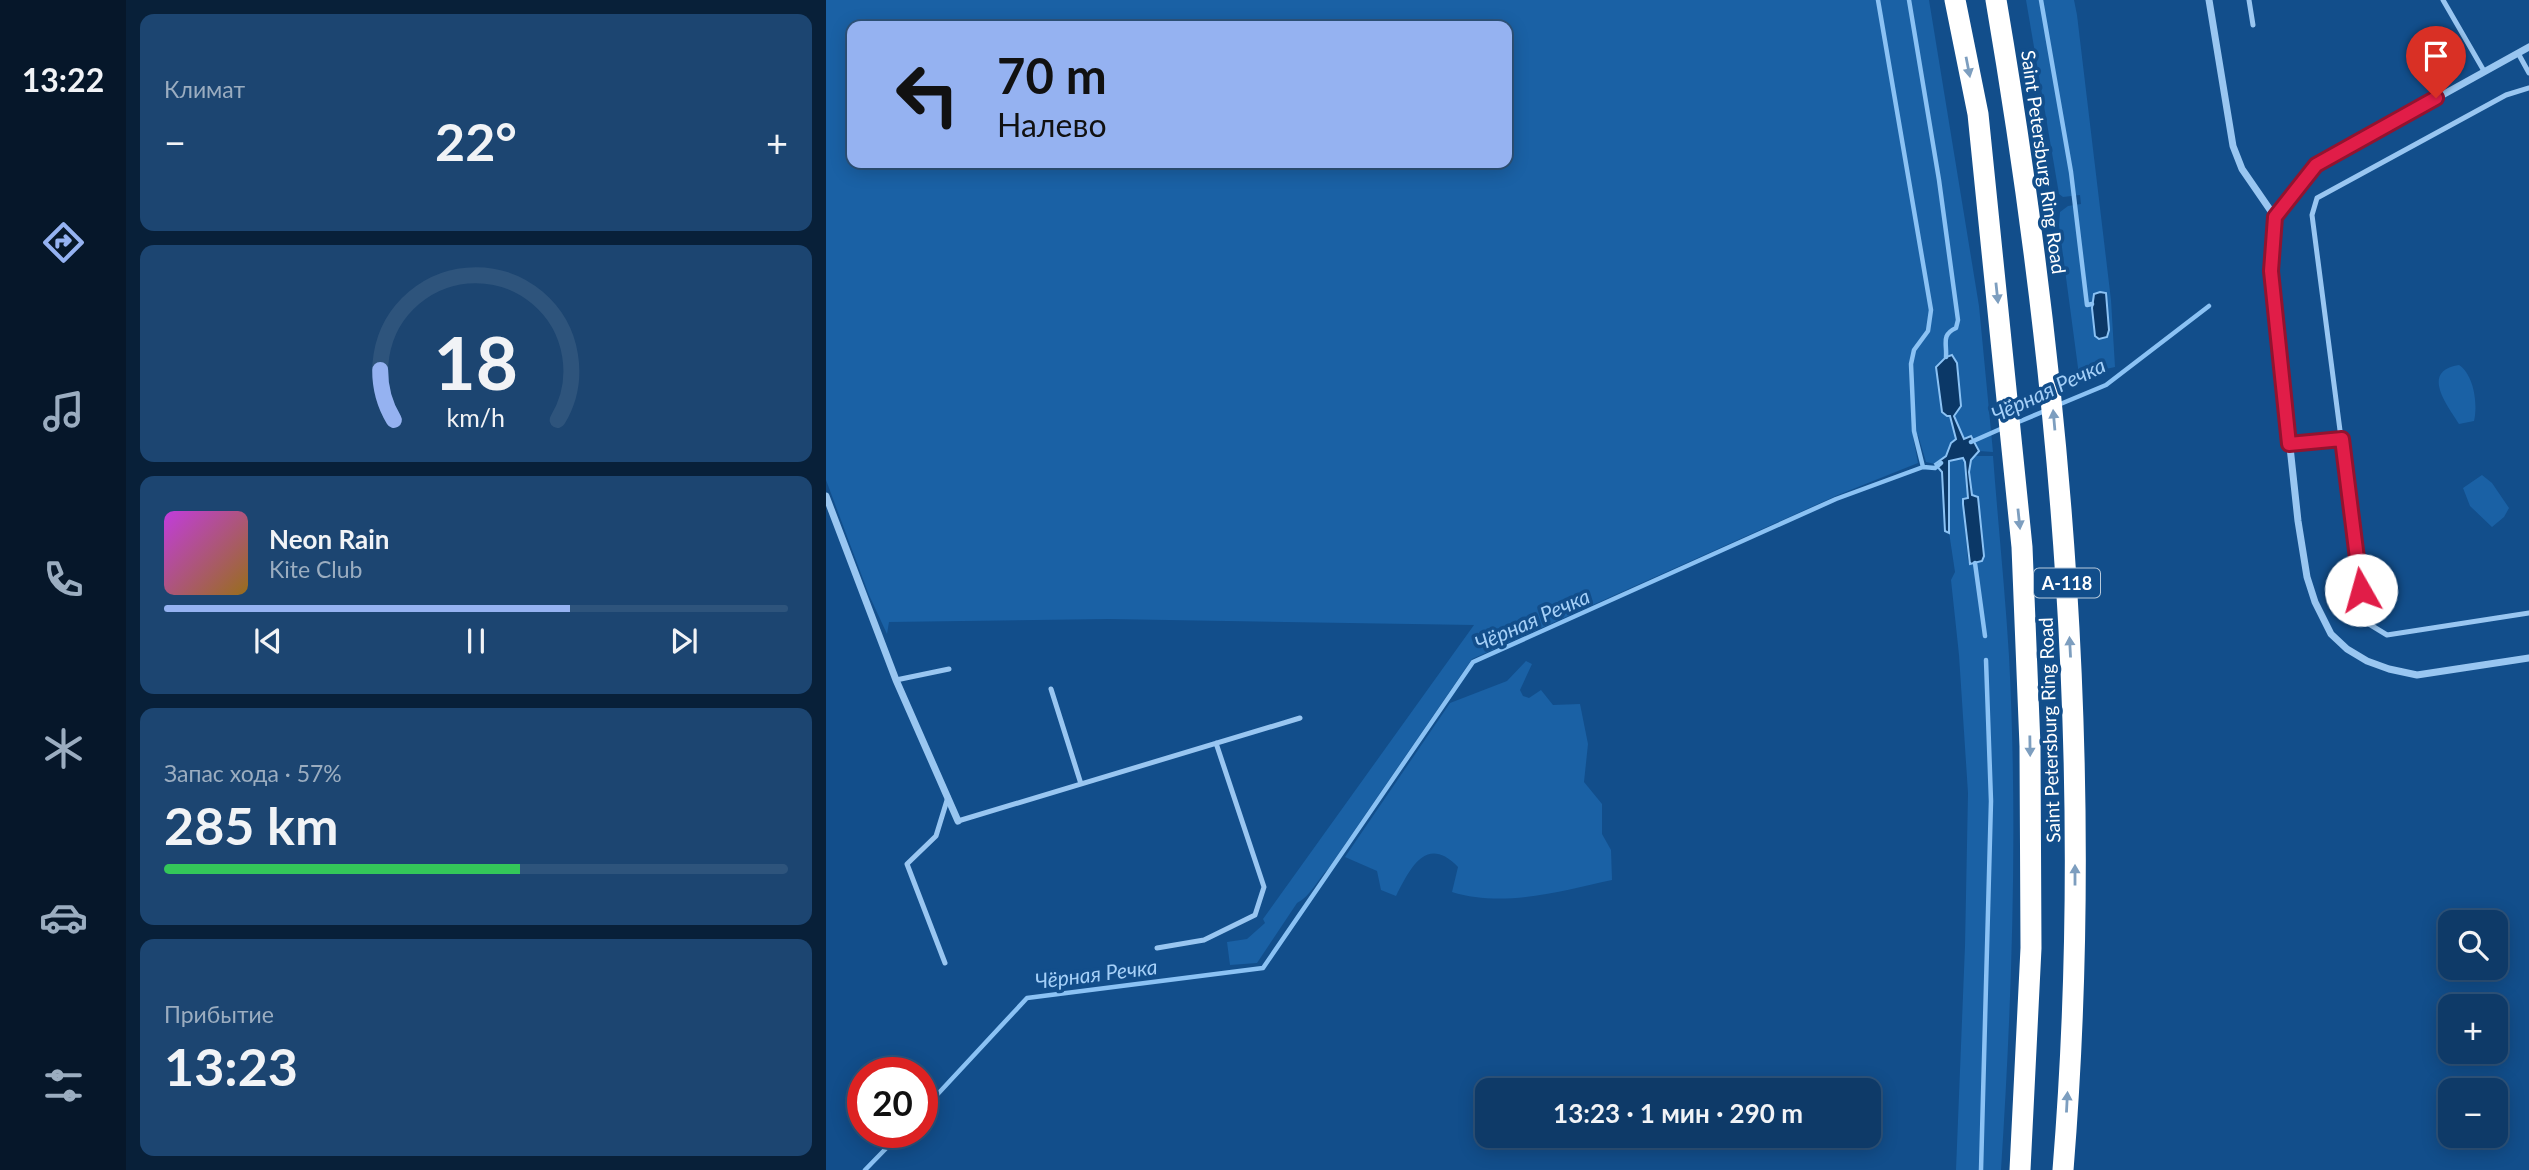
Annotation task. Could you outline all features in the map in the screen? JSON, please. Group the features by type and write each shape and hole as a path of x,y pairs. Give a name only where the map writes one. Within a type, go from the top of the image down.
{"highway":[{"name":"Saint Petersburg Ring Road","path":"1955,0 1978,114 2022,547 2030,746 2031,948 2020,1170"},
{"name":"Saint Petersburg Ring Road","path":"1996,0 2014,106 2048,352 2065,544 2075,740 2075,946 2063,1170"}],"street":[{"path":"2209,0 2233,146 2242,169 2275,217"},
{"path":"2529,47 2316,165 2275,217 2271,271 2289,444 2307,577 2315,602 2331,634 2347,649 2367,661 2417,675 2529,658"},
{"path":"826,496 896,680 958,821"}],"lane":[{"path":"2249,0 2253,25"},
{"path":"2443,0 2484,71"},
{"path":"2518,53 2529,73"},
{"path":"2529,88 2507,95 2318,198 2312,215 2364,615 2369,624 2387,635 2529,613"},
{"path":"2289,444 2342,439"},
{"path":"896,680 949,669"},
{"path":"1051,690 1081,784"},
{"path":"958,821 1300,718"},
{"path":"1157,948 1204,940 1255,915 1264,887 1216,743"},
{"path":"945,963 907,864 936,836 948,797"}],"shaded area":[{"path":"826,0 1929,0 1979,306 1993,452 1979,451 1972,436 1964,439 1959,430 1953,410 1952,355 1946,357 1936,367 1957,439 1951,443 1946,456 1935,464 1926,462 1918,435 1913,436 1918,463 1838,495 1472,659 1328,869 1310,892 1297,903 1257,963 1230,965 1227,942 1247,939 1265,923 1263,919 1474,625 1109,619 889,622 887,634 869,595 826,480"},
{"path":"2026,0 2074,0 2077,15 2111,300 2115,367 2079,375 2059,225 2060,212 2068,206 2081,204 2080,195 2063,197 2059,194"},
{"path":"2106,293 2109,330 2107,337 2099,339 2095,336 2092,308 2094,294"},
{"path":"1952,355 1957,363 1961,406 1954,416 1964,439 1971,436 1979,451 1971,460 1969,472 1972,495 1978,497 1984,556 1982,561 1970,564 1963,504 1963,499 1968,498 1965,462 1963,458 1949,461 1949,533 1945,531 1942,472 1935,464 1946,456 1951,443 1956,439 1950,416 1942,412 1936,367"},
{"path":"2459,365 2474,390 2475,406 2474,421 2459,424 2443,399 2439,381 2447,368"},
{"path":"1976,456 1993,456 2012,720 2012,913 2001,1170 1956,1170 1968,793 1951,580 1955,572 1949,532 1949,461 1963,458 1965,462 1968,498 1963,504 1968,561 1982,561 1978,498 1972,495 1969,472 1971,459"},
{"path":"2482,475 2492,483 2509,508 2504,517 2492,527 2470,506 2463,488"},
{"path":"1526,661 1532,664 1520,690 1523,696 1529,698 1541,690 1553,705 1580,704 1588,744 1584,782 1602,804 1602,834 1611,850 1612,880 1532,896 1472,897 1452,892 1458,867 1437,854 1420,859 1413,866 1396,896 1381,890 1377,871 1345,857 1450,703 1507,681"}],"waterway":[{"path":"1878,0 1931,310 1928,331 1914,350 1911,364 1914,431 1923,467"},
{"path":"1909,0 1939,180 1958,320 1956,328 1947,337 1946,357"},
{"path":"2041,0 2071,172 2087,305 2092,304"},
{"name":"Чёрная Речка","path":"2058,405 2106,385 2209,306"},
{"name":"Чёрная Речка","path":"2016,423 2047,410"},
{"name":"Чёрная Речка","path":"1971,442 2005,427"},
{"name":"Чёрная Речка","path":"938,1094 1027,998 1263,968 1473,662 1836,499 1923,467 1935,468 1941,463"},
{"path":"1975,563 1985,636"},
{"path":"1981,1170 1991,801 1986,660"},
{"name":"Чёрная Речка","path":"865,1170 886,1148"}],"route":[{"path":"2361,590 2342,439 2289,444 2271,271 2275,217 2316,165 2436,98"}]}
